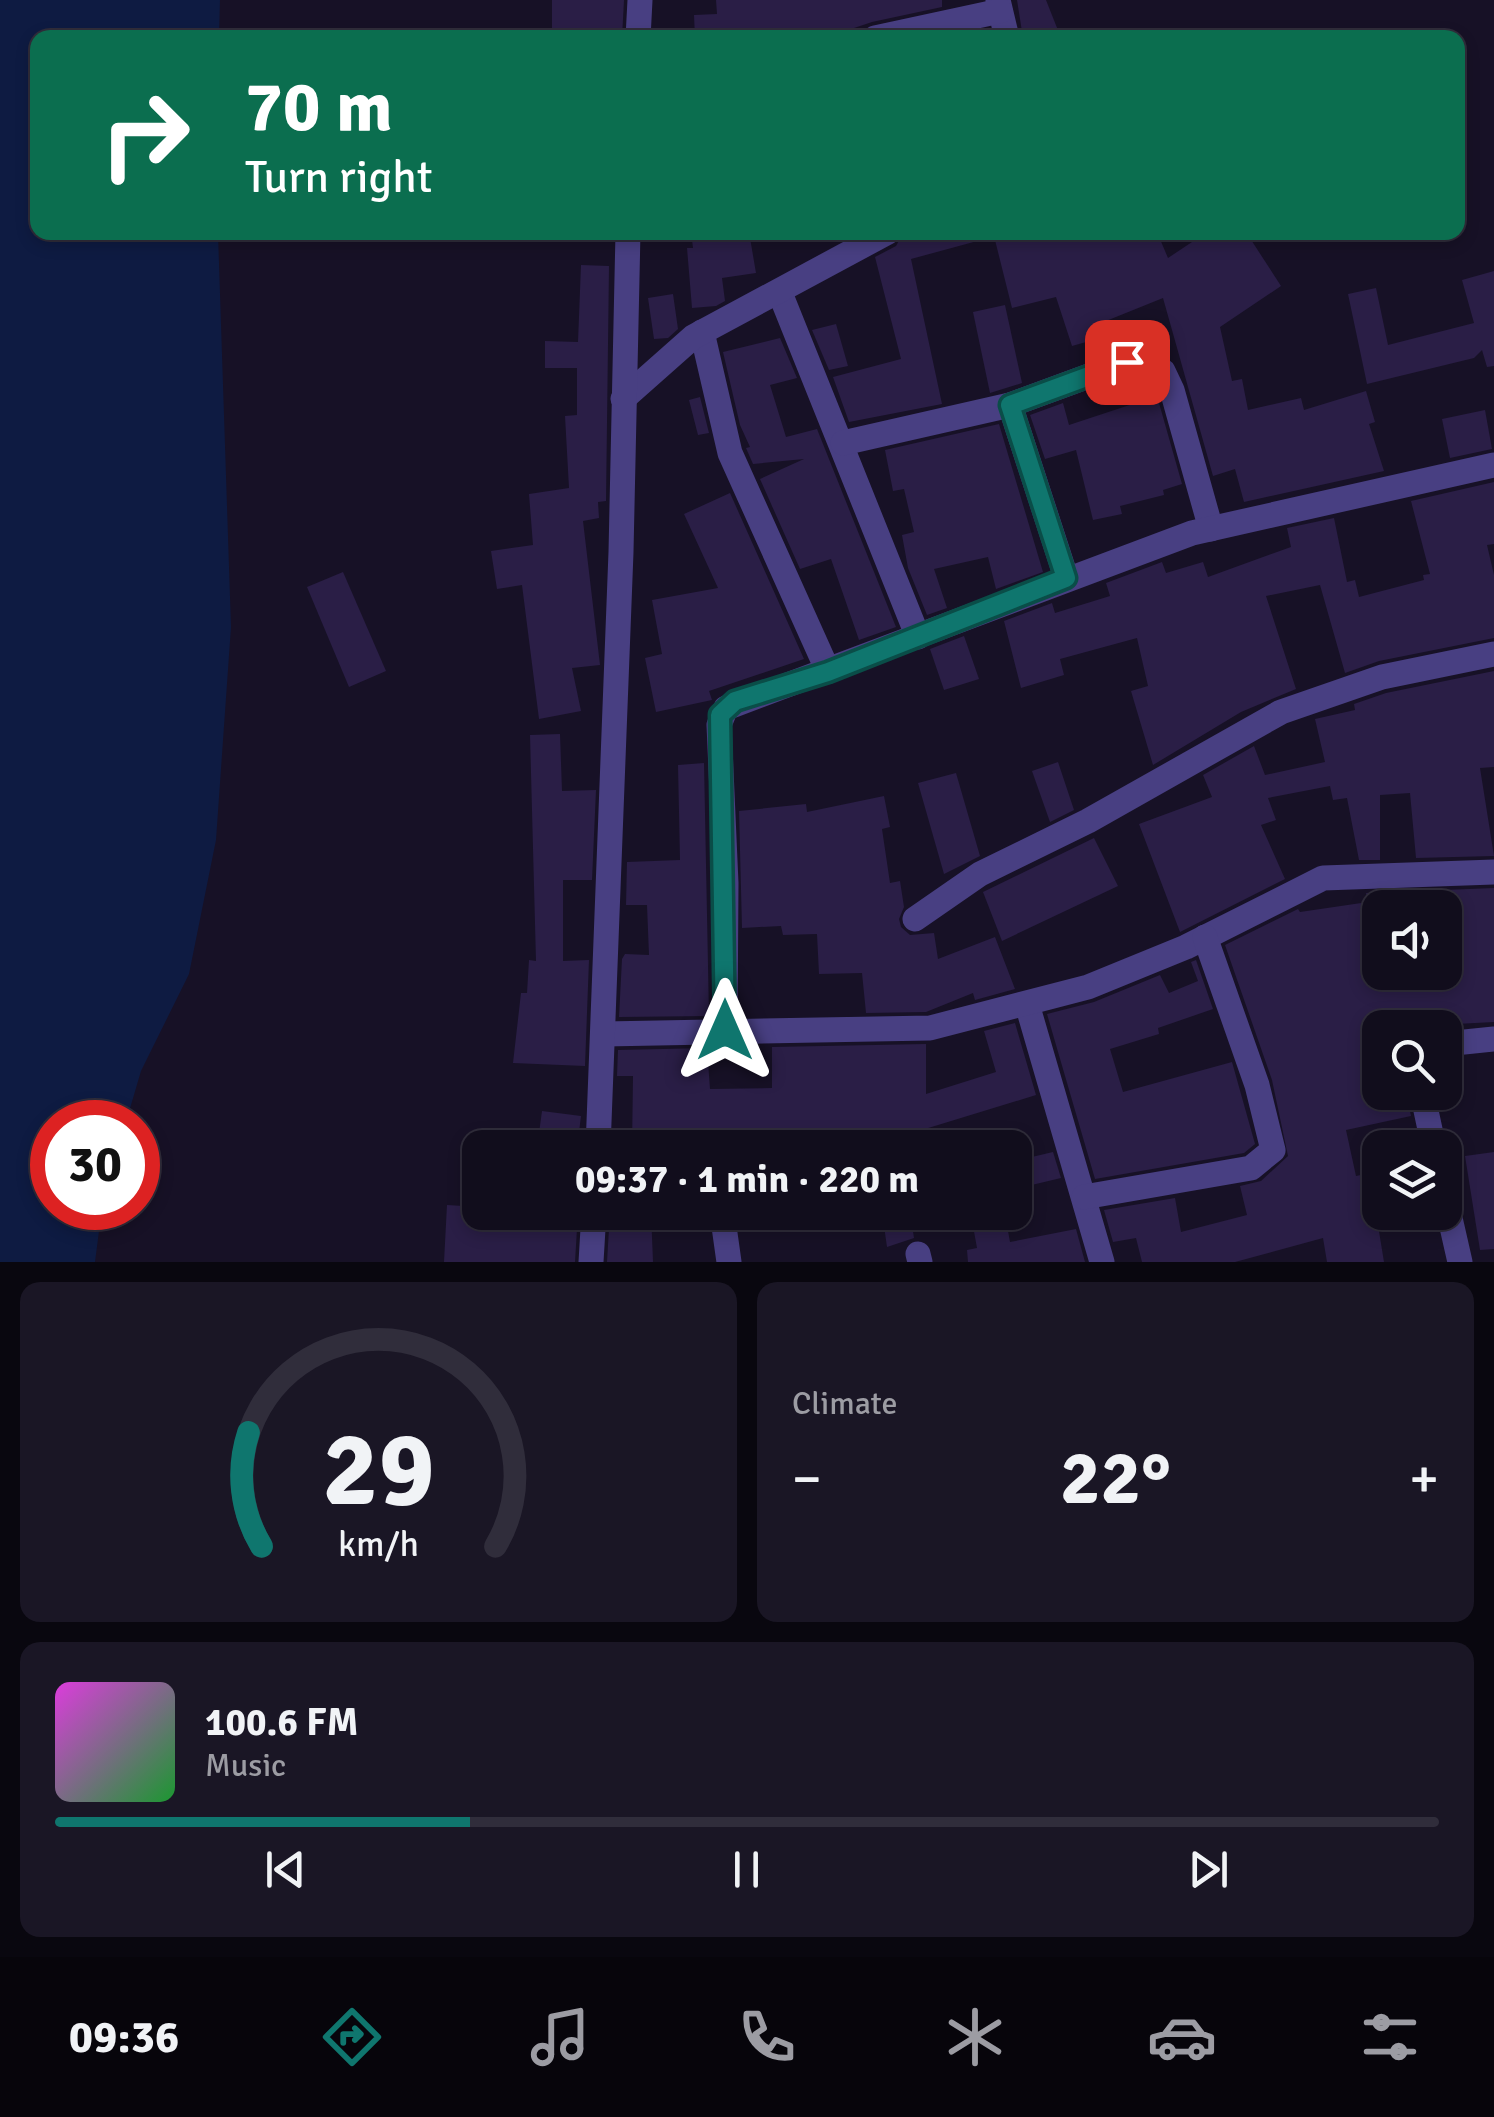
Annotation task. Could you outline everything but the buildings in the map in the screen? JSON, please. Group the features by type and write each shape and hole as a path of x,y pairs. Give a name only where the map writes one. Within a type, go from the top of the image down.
{"street":[{"path":"638,30 640,0"},
{"path":"906,30 999,5 1005,30"},
{"path":"599,1130 628,240"},
{"path":"623,399 702,332 874,240"},
{"path":"780,293 918,637"},
{"path":"702,332 730,453 828,672"},
{"path":"843,443 1010,405 1127,362 1149,363 1162,371 1172,390 1211,529"},
{"path":"1010,405 1066,578"},
{"path":"725,1030 720,715 735,701 828,672 1066,578 1211,529 1381,494 1494,465"},
{"path":"916,919 980,874 1088,820 1281,712 1382,678 1494,654"},
{"path":"604,1034 930,1028 1088,987 1205,937 1323,878 1494,872"},
{"path":"1084,1197 1251,1168 1273,1150 1257,1085 1205,937"},
{"path":"1027,1004 1102,1262"},
{"path":"1462,1042 1494,1039"},
{"path":"591,1262 593,1230"},
{"path":"725,1230 729,1262"},
{"path":"1453,1230 1460,1262"}],"water":[{"path":"0,0 220,0 219,30 30,30 30,240 218,240 231,627 216,840 189,974 141,1071 132,1100 30,1100 30,1230 99,1230 95,1262 0,1262"}],"route":[{"path":"725,1030 726,883 720,715 735,701 828,672 1066,578 1010,405 1127,362"}]}
